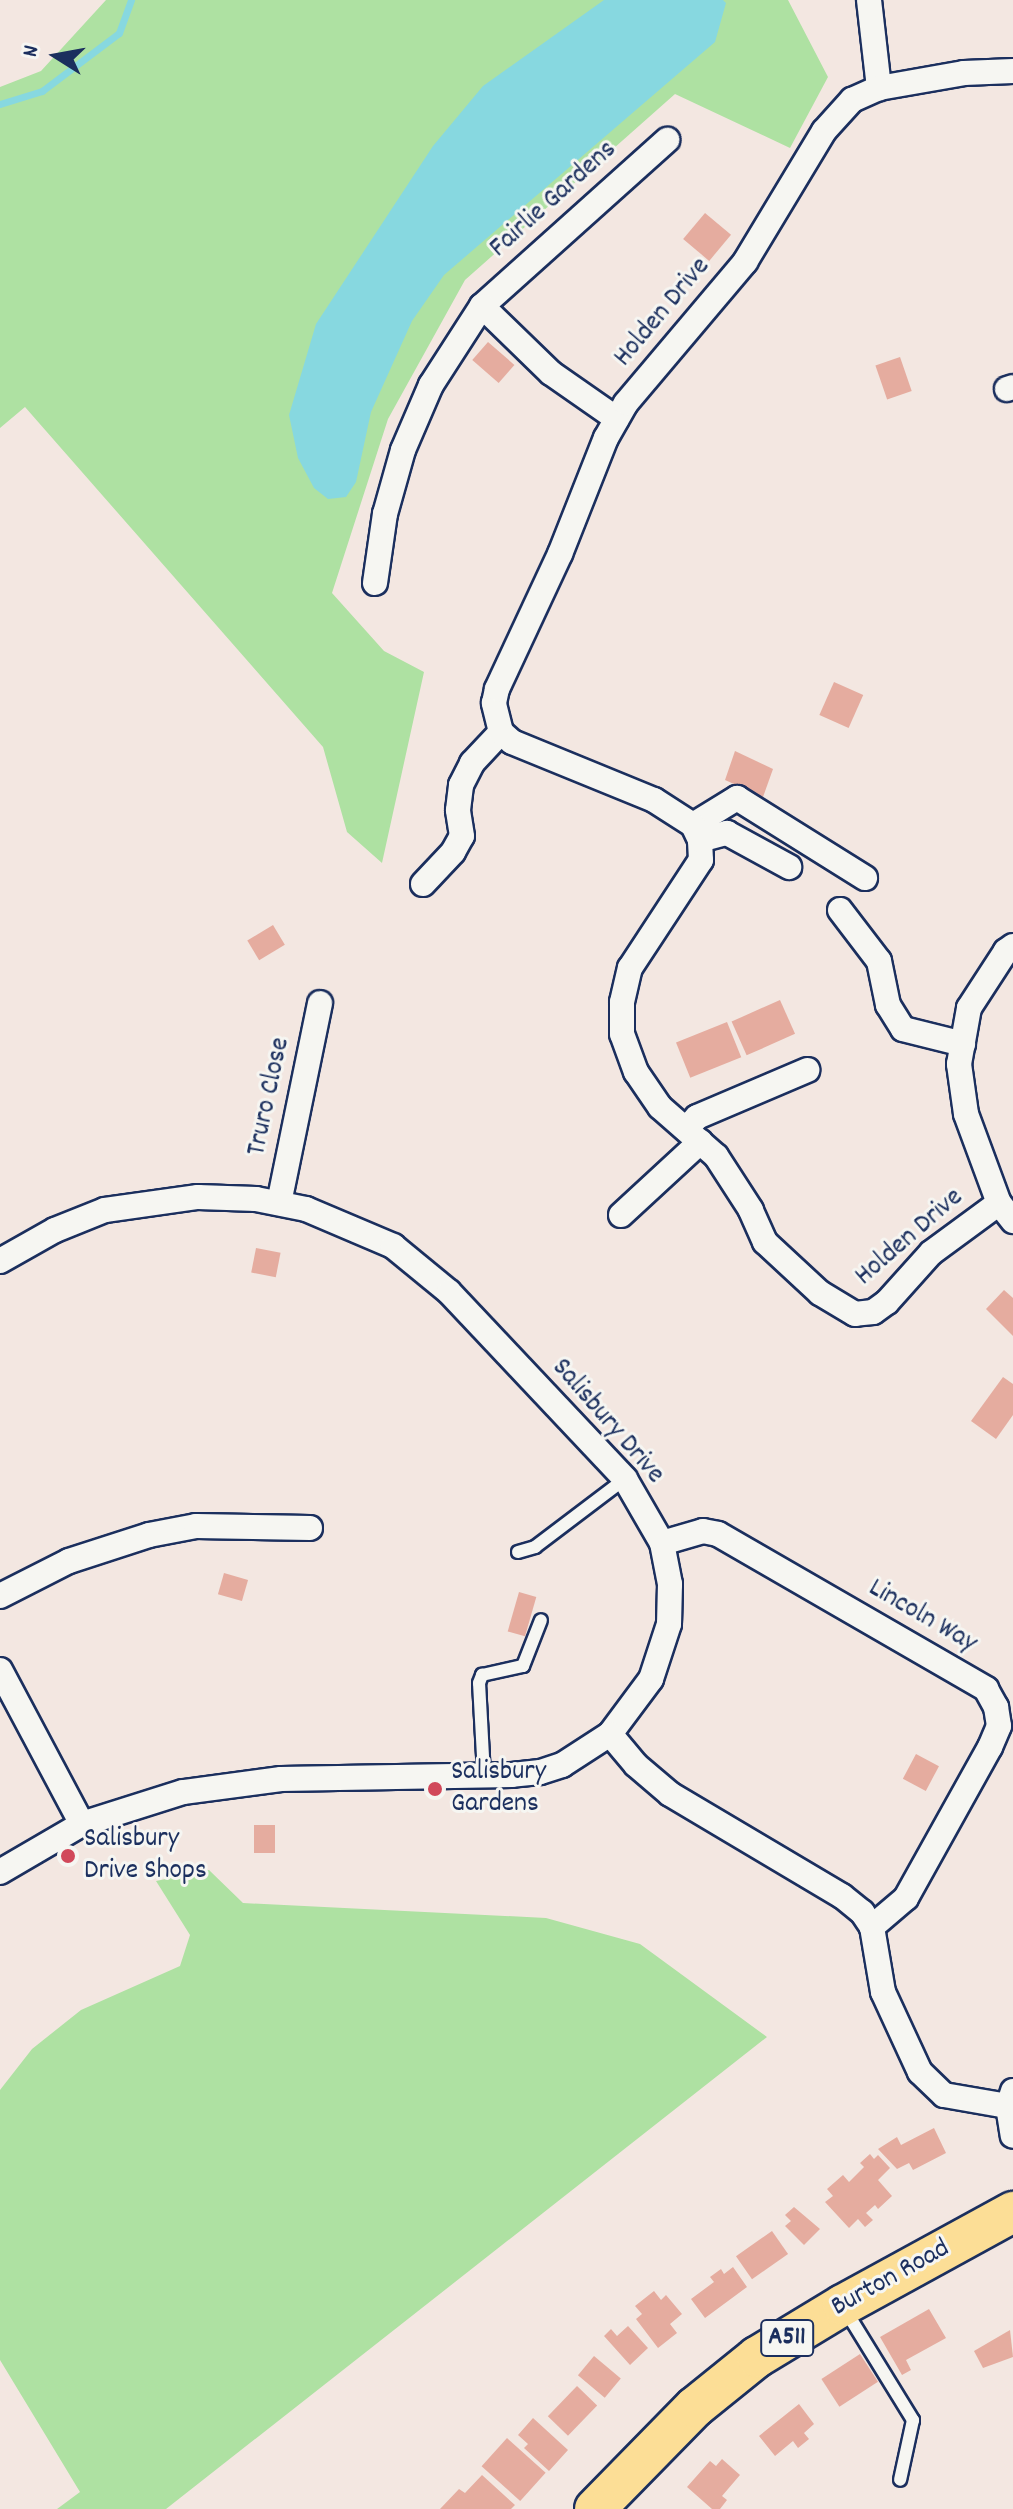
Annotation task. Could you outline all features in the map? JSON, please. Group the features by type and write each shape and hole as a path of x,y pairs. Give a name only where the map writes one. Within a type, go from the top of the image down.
{"highway":[{"name":"Burton Road","path":"595,2509 723,2381 843,2305 1013,2212"}],"street":[{"path":"869,0 879,88"},
{"name":"Holden Drive","path":"501,732 494,703 497,689 617,419 626,403 745,262 824,131 852,100 879,88 964,73 1013,71"},
{"name":"Fairlie Gardens","path":"375,583 385,514 403,450 431,385 482,306 667,140"},
{"path":"482,306 551,373 617,419"},
{"path":"423,884 453,852 462,836 458,810 461,785 472,763 501,732 512,742 654,800 697,832 727,833 789,867"},
{"path":"697,832 737,798 865,878"},
{"name":"Holden Drive","path":"697,832 701,860 630,968 622,1002 622,1034 636,1072 660,1107 723,1166 751,1210 765,1242 820,1293 855,1314 873,1312 887,1302 931,1253 1006,1212"},
{"path":"840,910 879,961 888,1005 903,1029 963,1044"},
{"path":"1006,1212 966,1114 959,1064 969,1008 1006,951 1013,946"},
{"name":"Truro Close","path":"279,1203 320,1003"},
{"path":"621,1215 693,1136 697,1117 807,1070"},
{"name":"Salisbury Drive","path":"0,1261 68,1224 135,1204 198,1197 279,1203 306,1209 360,1230 393,1246 422,1268 485,1328 625,1479 662,1543 670,1584 669,1624 651,1679 610,1734 580,1756 540,1772 249,1781 183,1792 82,1824 0,1872"},
{"path":"0,1596 69,1561 149,1535 196,1526 310,1528"},
{"name":"Lincoln Way","path":"662,1543 703,1531 718,1534 986,1689 996,1707 999,1726 990,1747 933,1854 906,1898 872,1927"},
{"path":"0,1670 82,1824"},
{"path":"610,1734 636,1765 670,1794 842,1896 862,1912 872,1927 883,1992 920,2072 944,2095 1011,2098 1013,2136"}],"lane":[{"path":"518,1552 535,1547 625,1479"},
{"path":"484,1775 479,1683 482,1675 523,1666 541,1620"},
{"path":"843,2305 913,2420 900,2480"}],"green space":[{"path":"106,0 788,0 828,77 790,148 675,94 465,280 388,419 332,593 384,651 424,672 382,863 347,832 323,747 25,407 0,428 0,87 41,71"},
{"path":"209,1870 243,1903 546,1918 640,1944 767,2037 166,2509 57,2509 80,2492 0,2360 0,2090 32,2049 81,2010 180,1966 190,1935 156,1881"}],"water":[{"path":"604,0 723,0 726,3 715,42 444,275 412,321 371,412 356,482 346,497 328,499 314,488 298,458 289,415 316,324 433,146 483,86"}],"building":[{"path":"705,213 731,235 709,261 683,239"},
{"path":"488,342 514,365 499,383 472,360"},
{"path":"900,357 912,391 887,400 875,365"},
{"path":"834,682 863,695 849,728 819,715"},
{"path":"735,751 773,769 763,797 725,780"},
{"path":"273,925 285,945 259,960 247,940"},
{"path":"780,1000 795,1034 747,1055 732,1022"},
{"path":"727,1022 741,1057 690,1078 676,1043"},
{"path":"256,1248 281,1253 276,1277 251,1273"},
{"path":"1004,1290 1013,1298 1013,1336 986,1309"},
{"path":"1003,1377 1013,1384 1013,1415 996,1439 971,1421"},
{"path":"224,1573 248,1580 242,1601 218,1594"},
{"path":"519,1592 536,1597 525,1636 508,1631"},
{"path":"916,1754 939,1766 926,1791 903,1779"},
{"path":"254,1825 275,1825 275,1853 254,1853"},
{"path":"934,2128 946,2153 913,2170 909,2163 897,2169 878,2149 897,2137 901,2145"},
{"path":"870,2154 874,2159 878,2155 890,2168 878,2180 892,2196 878,2209 875,2205 866,2213 873,2220 865,2227 858,2219 849,2228 825,2202 833,2196 827,2189 843,2175 849,2182 864,2167 860,2163"},
{"path":"794,2207 820,2229 804,2245 785,2226 791,2221 785,2215"},
{"path":"772,2231 788,2254 752,2279 736,2256"},
{"path":"733,2267 747,2287 705,2318 691,2299 714,2282 710,2277 721,2269 724,2274"},
{"path":"654,2291 661,2300 666,2295 682,2314 670,2324 677,2333 658,2348 636,2319 642,2314 635,2306"},
{"path":"929,2309 946,2338 906,2360 911,2370 902,2375 880,2337"},
{"path":"628,2326 648,2348 630,2365 604,2336 611,2329 617,2336"},
{"path":"1010,2330 1013,2357 983,2368 974,2351"},
{"path":"860,2354 878,2382 839,2407 821,2379"},
{"path":"594,2356 621,2378 605,2398 578,2375"},
{"path":"577,2386 597,2405 568,2436 548,2416"},
{"path":"799,2404 814,2424 804,2433 809,2439 798,2448 793,2441 775,2456 759,2436"},
{"path":"533,2418 568,2450 549,2471 524,2448 528,2444 518,2435"},
{"path":"507,2438 546,2473 520,2501 482,2466"},
{"path":"722,2459 740,2475 722,2496 727,2500 720,2509 712,2509 687,2487 710,2461 716,2466"},
{"path":"482,2475 515,2505 511,2509 440,2509 459,2489 465,2493"}],"waterway":[{"path":"0,104 42,91 119,33 131,0"}],"place":[{"name":"Salisbury Gardens","path":"435,1789"},
{"name":"Salisbury Drive Shops","path":"68,1856"}]}
